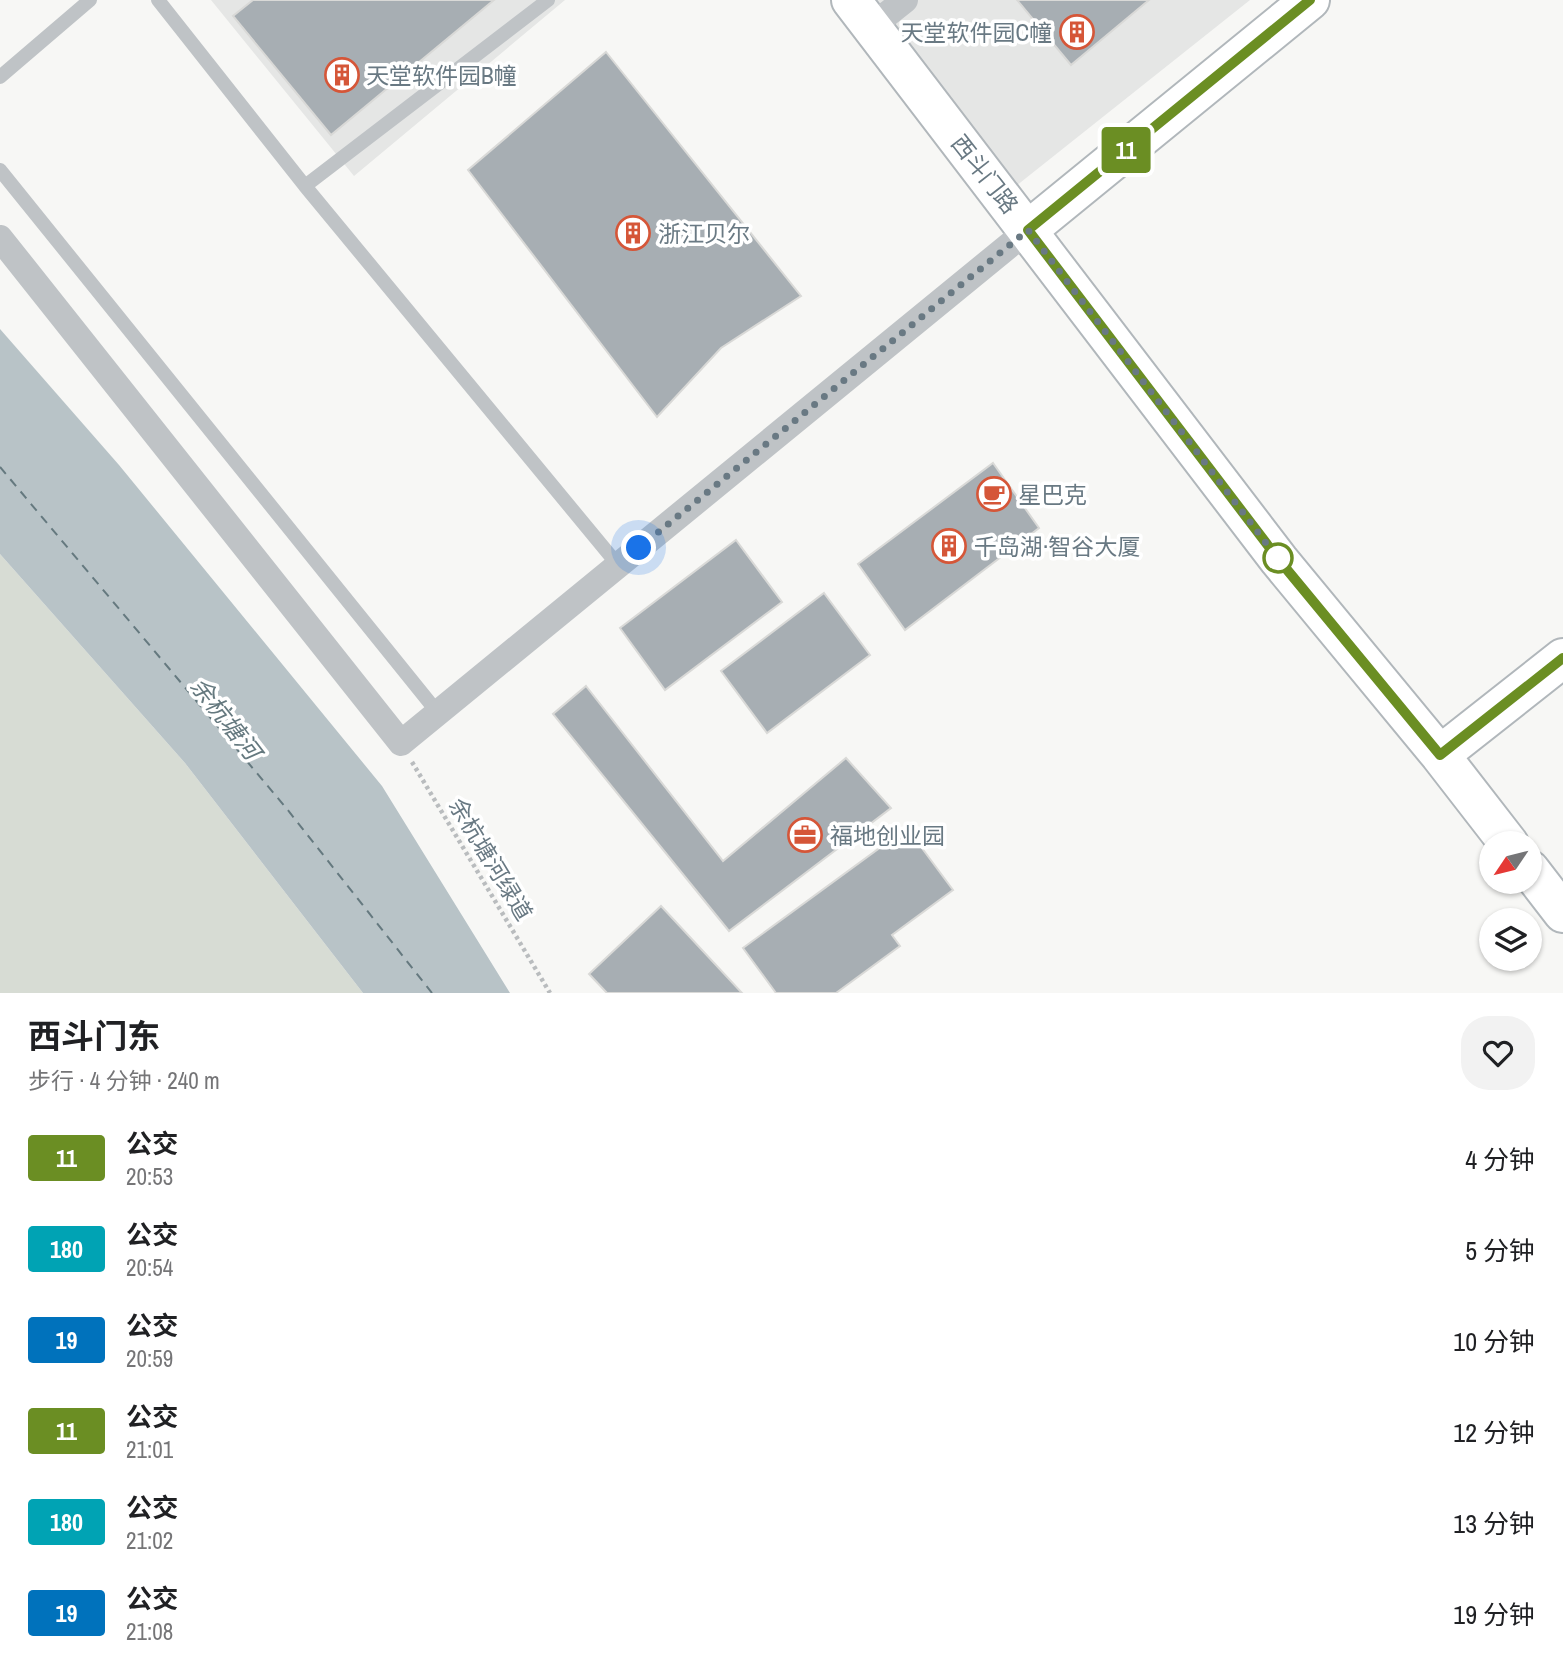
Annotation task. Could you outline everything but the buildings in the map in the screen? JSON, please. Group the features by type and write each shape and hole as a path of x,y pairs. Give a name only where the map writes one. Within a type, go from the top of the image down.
{"street":[{"path":"861,13 905,0"},
{"path":"0,238 401,743 1311,0"},
{"name":"西斗门路","path":"861,13 1279,560 1440,755 1499,831"},
{"path":"1440,755 1563,658"},
{"path":"1542,886 1563,913"}],"lane":[{"path":"0,77 90,0"},
{"path":"158,0 305,186 618,565"},
{"path":"305,186 548,0"},
{"path":"0,170 438,713"}],"path":[{"name":"余杭塘河绿道","path":"401,743 550,993"}],"shaded area":[{"path":"211,0 565,0 354,176"},
{"path":"850,0 1250,0 1002,197"},
{"path":"0,554 185,763 363,993 0,993"}],"water":[{"name":"余杭塘河","path":"0,329 119,465 382,786 510,993 363,993 185,763 0,554"}],"ferry route":[{"path":"0,467 287,809 432,993"}],"bus line":[{"name":"11","path":"1310,0 1028,230 1279,560 1440,755 1563,658"}],"place":[{"name":"天堂软件园C幢","path":"1077,32"},
{"name":"天堂软件园B幢","path":"342,75"},
{"name":"浙江贝尔","path":"633,233"},
{"name":"星巴克","path":"994,494"},
{"name":"千岛湖·智谷大厦","path":"949,546"},
{"name":"福地创业园","path":"805,835"}],"route":[{"path":"639,548 1028,230 1279,560 1278,558"}]}
